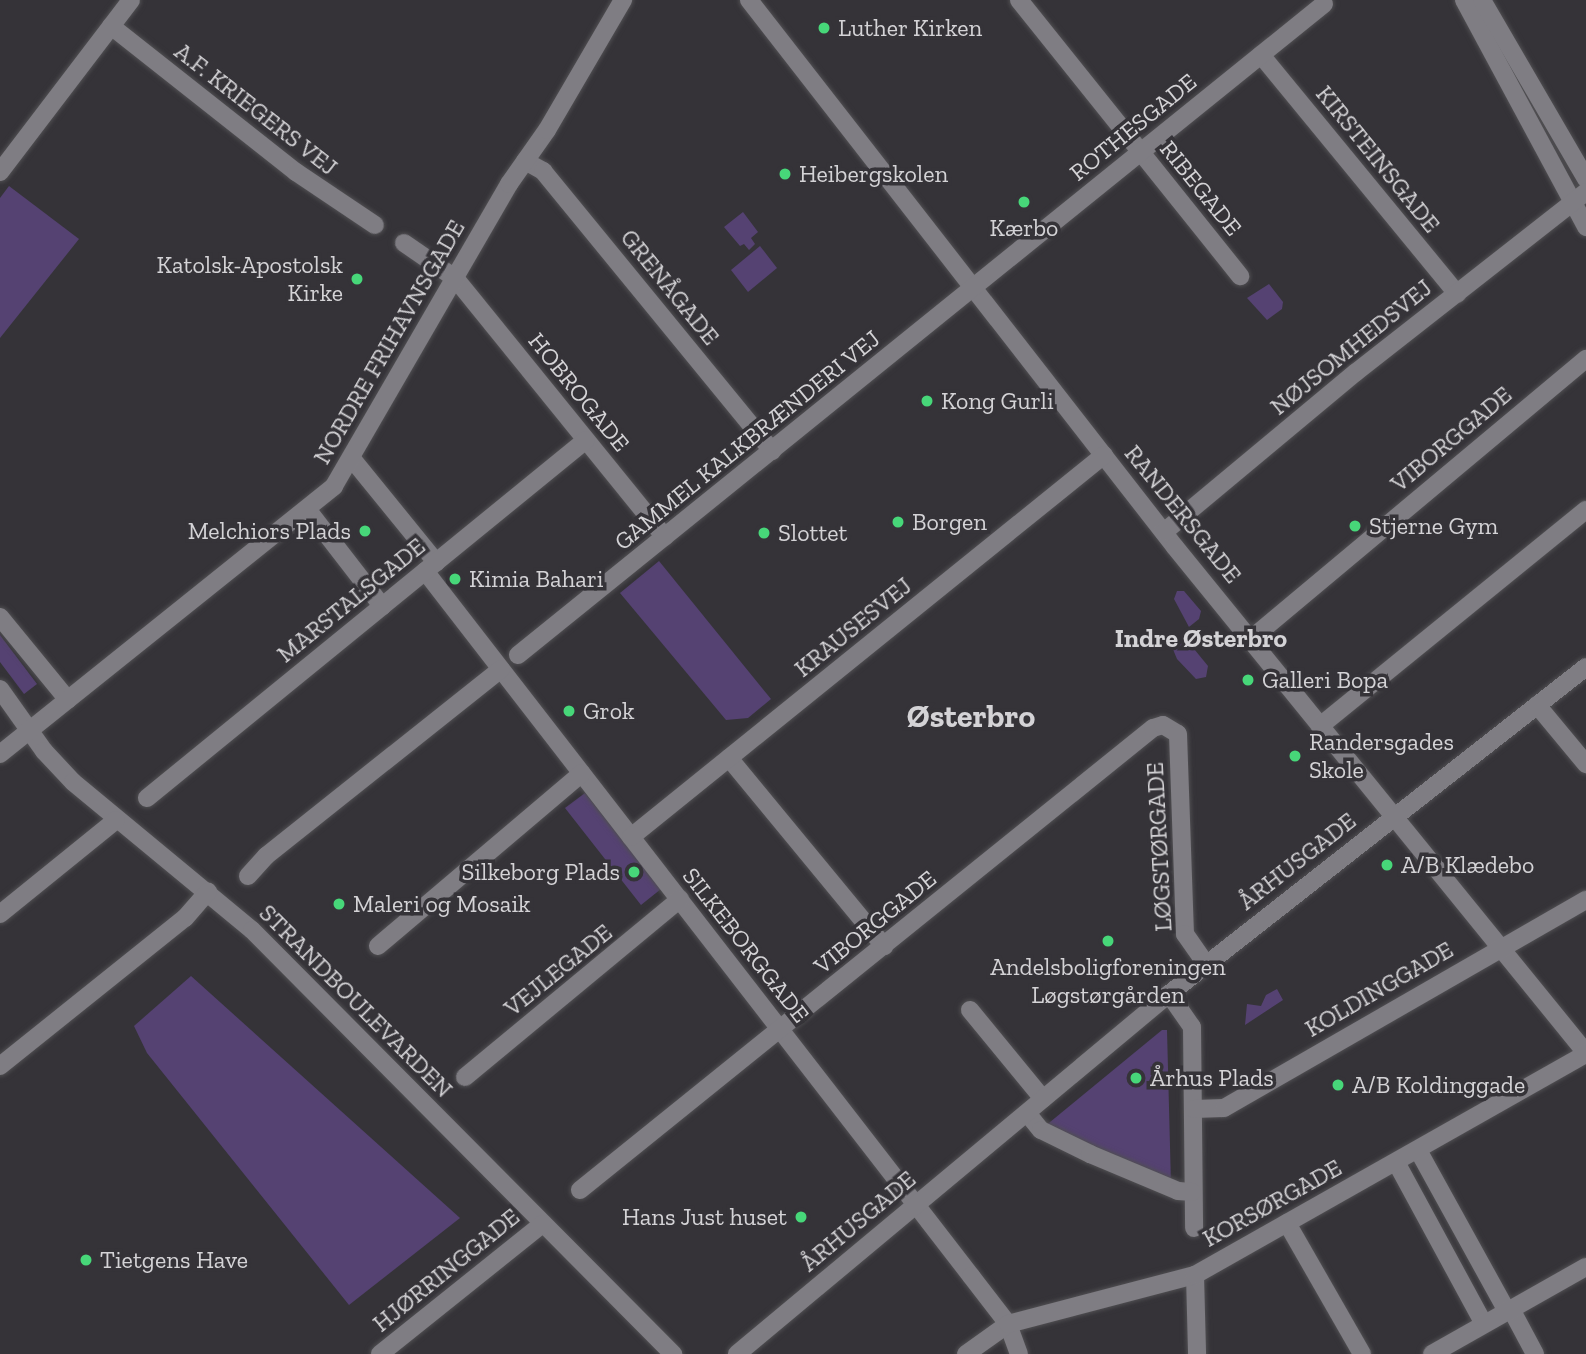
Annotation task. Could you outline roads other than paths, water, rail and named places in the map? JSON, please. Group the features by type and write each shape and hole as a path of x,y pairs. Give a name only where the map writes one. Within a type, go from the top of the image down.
{"street":[{"path":"0,172 131,0"},
{"name":"NORDRE FRIHAVNSGADE","path":"0,754 334,486 353,460 455,278 623,0"},
{"name":"RANDERSGADE","path":"749,0 1164,532 1586,1054"},
{"name":"RIBEGADE","path":"1019,0 1240,276"},
{"path":"1464,0 1570,203 1586,227"},
{"path":"1482,0 1586,179"},
{"name":"ROTHESGADE","path":"974,289 1324,4"},
{"name":"A.F. KRIEGERS VEJ","path":"111,26 296,172 375,225"},
{"name":"KIRSTEINSGADE","path":"1261,55 1457,294"},
{"name":"GRENÅGADE","path":"525,161 543,170 772,451"},
{"name":"NØJSOMHEDSVEJ","path":"1164,532 1586,192"},
{"path":"404,243 455,278"},
{"name":"HOBROGADE","path":"455,278 666,537"},
{"name":"GAMMEL KALKBRÆNDERI VEJ","path":"518,655 974,289"},
{"name":"VIBORGGADE","path":"1251,639 1586,359"},
{"name":"MARSTALSGADE","path":"147,798 586,440"},
{"name":"KRAUSESVEJ","path":"631,837 1104,455"},
{"path":"353,460 431,567"},
{"path":"307,509 382,606"},
{"path":"1320,726 1586,510"},
{"name":"SILKEBORGGADE","path":"431,567 501,669 1008,1324 1019,1354"},
{"path":"0,617 68,701"},
{"name":"ÅRHUSGADE","path":"737,1354 1206,964 1586,667"},
{"path":"248,876 266,856 501,669"},
{"name":"STRANDBOULEVARDEN","path":"0,689 29,732 116,820 252,930 673,1354"},
{"path":"1537,705 1586,764"},
{"name":"VIBORGGADE","path":"580,1190 1153,728 1170,726"},
{"name":"LØGSTØRGADE","path":"1170,726 1178,743 1185,934 1206,964"},
{"path":"729,758 884,946"},
{"path":"378,946 582,773"},
{"path":"0,915 116,820"},
{"path":"0,1066 185,918 208,892"},
{"name":"VEJLEGADE","path":"465,1077 680,899"},
{"name":"KOLDINGGADE","path":"1194,1109 1224,1108 1499,947 1586,900"},
{"path":"1169,994 1192,1027 1194,1228"},
{"path":"970,1010 1043,1099"},
{"name":"KORSØRGADE","path":"966,1354 1008,1324 1195,1275 1586,1054"},
{"path":"1027,1113 1041,1130 1077,1148 1178,1191 1192,1192"},
{"path":"1418,1150 1535,1354"},
{"path":"1396,1162 1484,1324"},
{"path":"1287,1223 1362,1354"},
{"name":"HJØRRINGGADE","path":"380,1354 542,1224"},
{"path":"1432,1354 1586,1267"},
{"path":"1195,1275 1197,1354"}],"place":[{"name":"Luther Kirken","path":"824,28"},
{"name":"Heibergskolen","path":"785,174"},
{"name":"Kærbo","path":"1024,202"},
{"name":"Katolsk-Apostolsk Kirke","path":"357,279"},
{"name":"Kong Gurli","path":"927,401"},
{"name":"Borgen","path":"898,522"},
{"name":"Stjerne Gym","path":"1355,526"},
{"name":"Melchiors Plads","path":"365,531"},
{"name":"Slottet","path":"764,533"},
{"name":"Kimia Bahari","path":"455,579"},
{"name":"Galleri Bopa","path":"1248,680"},
{"name":"Grok","path":"569,711"},
{"name":"Randersgades Skole","path":"1295,756"},
{"name":"A/B Klædebo","path":"1387,865"},
{"name":"Silkeborg Plads","path":"634,872"},
{"name":"Maleri og Mosaik","path":"339,904"},
{"name":"Andelsboligforeningen Løgstørgården","path":"1108,941"},
{"name":"Århus Plads","path":"1136,1078"},
{"name":"A/B Koldinggade","path":"1338,1085"},
{"name":"Hans Just huset","path":"801,1217"},
{"name":"Tietgens Have","path":"86,1260"}],"district":[{"name":"Indre Østerbro","path":"1201,639"},
{"name":"Østerbro","path":"971,716"}]}
